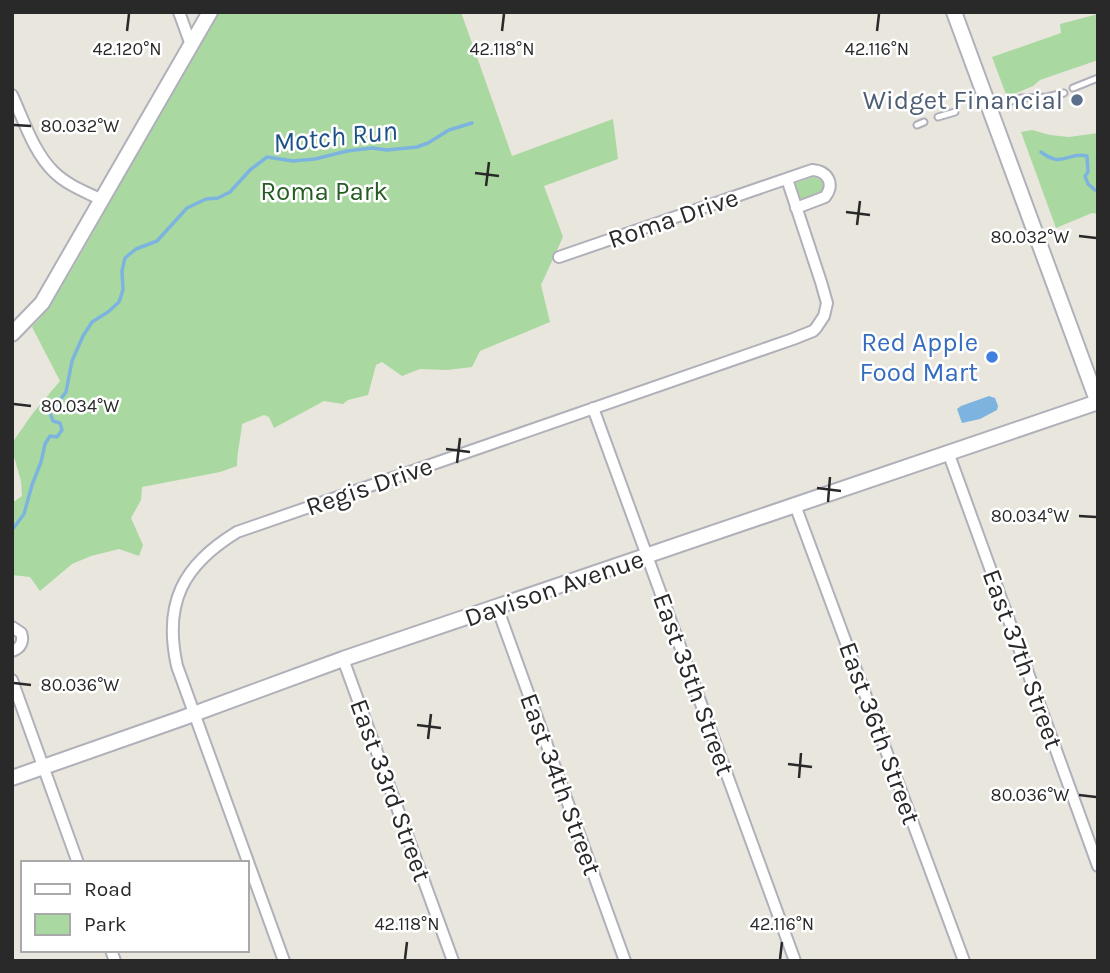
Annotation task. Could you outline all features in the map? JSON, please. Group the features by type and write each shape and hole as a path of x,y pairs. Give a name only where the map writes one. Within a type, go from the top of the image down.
{"street":[{"path":"179,12 191,45"},
{"path":"12,334 43,303 210,12"},
{"path":"954,12 1098,403"},
{"path":"12,95 34,142 55,173 102,200"},
{"path":"816,170 829,179 831,188 825,197 796,208 787,179 816,170"},
{"name":"Roma Drive","path":"559,257 787,179"},
{"name":"Regis Drive","path":"248,861 177,666 172,640 173,617 177,598 189,574 207,553 237,532 813,331 826,310 825,293 796,208"},
{"name":"Davison Avenue","path":"12,778 344,659 1098,403"},
{"name":"East 35th Street","path":"593,408 795,961"},
{"name":"East 37th Street","path":"948,453 1098,866"},
{"name":"East 36th Street","path":"795,505 964,961"},
{"name":"East 34th Street","path":"496,607 625,961"},
{"path":"12,627 20,633 22,640 19,648 12,651"},
{"name":"East 33rd Street","path":"344,659 453,961"},
{"path":"12,680 77,861"},
{"name":"Regis Drive","path":"248,861 284,961"}],"lane":[{"path":"1073,88 1098,78"},
{"path":"989,108 1021,98 1064,93"},
{"path":"938,117 955,112"},
{"path":"917,125 924,122"}],"green space":[{"name":"Roma Park","path":"218,12 461,12 512,156 613,119 618,159 544,186 563,237 541,285 550,322 480,351 472,367 420,369 402,376 382,362 376,365 368,395 343,404 324,401 274,428 269,417 264,415 242,424 237,466 220,472 142,487 141,500 131,518 143,545 139,556 119,549 91,556 72,564 40,591 30,577 12,575 12,503 22,496 12,443 60,381 32,327 71,271"},
{"path":"1098,14 1098,60 1040,80 1033,86 1007,97 992,57 1061,33 1060,24"},
{"path":"1032,130 1069,137 1098,133 1098,214 1092,213 1056,228 1021,132"},
{"path":"813,177 822,180 823,189 818,194 801,199 796,183"}],"water":[{"path":"989,396 995,398 997,410 980,419 962,423 957,409"}],"waterway":[{"name":"Motch Run","path":"12,530 24,514 45,444 50,436 57,437 62,430 60,423 53,421 50,413 66,392 72,361 83,336 92,322 119,302 123,290 122,271 125,258 136,249 157,241 187,208 230,192 250,170 267,157 293,161 372,148 387,150 417,147 449,130 472,123"},
{"name":"Motch Run","path":"1041,152 1055,159 1087,156 1088,172 1085,176 1088,184 1098,190"}],"place":[{"name":"Widget Financial","path":"1077,100"},
{"name":"Red Apple Food Mart","path":"992,357"}]}
